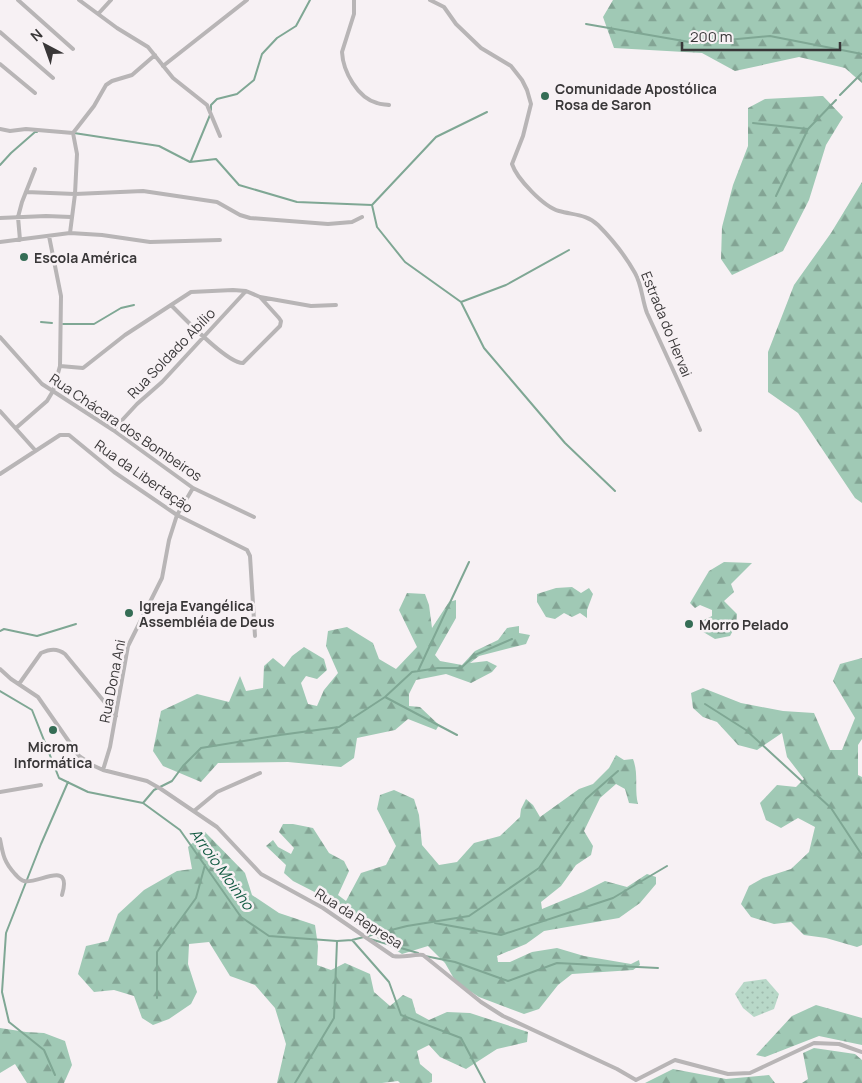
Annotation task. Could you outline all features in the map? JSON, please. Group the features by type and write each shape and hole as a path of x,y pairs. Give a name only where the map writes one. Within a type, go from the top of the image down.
{"street":[{"path":"18,0 73,49"},
{"path":"79,0 117,28 148,47 173,78 207,105 220,136"},
{"path":"99,13 111,0"},
{"path":"164,66 247,0"},
{"path":"354,0 354,14 342,52 342,58 353,84 360,92 378,104 390,105"},
{"path":"430,0 444,7 444,0"},
{"name":"Estrada do Hervai","path":"444,7 456,24 481,48 511,66 522,80 531,104 523,136 512,164 517,175 546,204 557,211 580,215 596,223 636,274 645,308 700,430"},
{"path":"0,32 53,78"},
{"path":"70,233 75,194 77,154 73,133 94,106 106,85 112,81 132,75 155,55"},
{"path":"0,64 35,93"},
{"path":"0,130 10,132 26,129 73,133"},
{"path":"20,240 18,217 35,169"},
{"path":"26,192 75,194 143,191 217,202 240,215 250,218 328,224 352,222 362,216"},
{"path":"0,218 71,217"},
{"path":"0,242 70,233 102,235 150,242 220,240"},
{"path":"16,428 47,401 53,391 60,366 61,296 49,236"},
{"path":"60,366 83,368 124,335 191,292 246,291 260,296 311,306 336,305"},
{"name":"Rua Soldado Abílio","path":"113,430 137,404 162,382 246,291"},
{"path":"171,305 203,337 227,356 239,363 243,363 280,326 281,321 260,296"},
{"name":"Rua Chácara dos Bombeiros","path":"0,337 42,384 113,430 193,488 254,516"},
{"path":"0,411 2,416 16,428 35,450"},
{"name":"Rua da Libertação","path":"0,474 60,434 69,435 114,472 177,515 247,550 250,556 255,636"},
{"name":"Rua Dona Ani","path":"103,770 110,746 128,646 162,578 169,540 177,515 193,488"},
{"path":"19,684 41,653 46,650 58,650 65,654 116,716"},
{"name":"Rua da Represa","path":"0,670 38,696 79,756 92,765 103,770 147,781 217,827 261,874 323,908 389,953 401,958 423,955 481,1002 503,1016 617,1069 635,1081 675,1060 728,1074 750,1073 814,1043 838,1044 862,1052"},
{"path":"194,811 217,792 260,773"},
{"path":"0,792 41,785"},
{"path":"0,839 4,861 20,879 26,882 52,875 60,877 64,881 65,887 62,895"}],"green space":[{"path":"613,0 862,0 862,83 845,68 799,57 735,71 702,53 614,48 603,17"},
{"path":"823,96 843,117 826,145 809,200 783,251 732,275 721,259 722,227 733,185 748,146 748,108 765,99"},
{"path":"862,182 862,503 855,498 798,413 768,392 768,352 794,285 831,233"},
{"path":"724,562 752,563 731,584 734,592 724,601 737,614 736,625 730,636 715,639 700,630 700,622 712,616 712,610 700,605 695,608 690,603 709,571"},
{"path":"572,587 581,593 589,588 593,594 587,610 587,618 580,613 572,617 564,613 555,619 546,617 537,602 537,594 556,588"},
{"path":"407,593 425,594 429,605 432,628 449,602 456,600 456,618 435,655 440,661 462,665 475,651 498,640 507,628 519,626 519,633 530,635 526,644 479,656 470,663 487,661 497,666 492,672 471,683 446,674 416,680 409,694 409,706 420,707 439,725 436,730 408,719 395,730 357,738 354,758 341,767 288,762 218,763 201,782 163,766 153,751 161,711 197,694 229,702 240,676 246,691 263,688 264,666 273,658 284,667 292,656 304,647 324,659 327,670 317,679 306,676 301,683 308,704 317,706 324,690 338,673 326,646 328,631 347,627 373,643 379,659 396,669 417,647 399,610"},
{"path":"862,658 862,739 858,745 858,775 862,777 862,945 857,947 826,938 804,935 791,922 774,924 751,917 741,904 749,886 763,878 791,869 809,852 815,827 798,818 781,828 766,820 760,803 777,785 796,787 804,779 787,757 782,733 757,750 738,745 717,722 703,717 693,708 691,693 703,688 741,703 783,711 814,713 830,750 842,750 855,718 833,681 840,664"},
{"path":"616,755 624,760 633,759 636,770 638,804 629,803 625,789 616,784 600,798 584,831 593,846 591,855 576,865 561,886 541,902 542,909 605,881 627,887 647,874 656,877 656,884 640,903 619,918 544,931 526,944 497,956 498,962 510,962 532,952 557,948 584,956 631,964 639,960 640,965 633,970 572,974 558,985 539,1009 524,1014 479,997 456,982 445,963 428,946 402,954 357,925 340,905 293,881 284,873 286,865 266,846 273,840 278,847 291,854 294,848 279,832 283,824 313,828 329,853 344,861 349,871 338,895 346,901 361,873 386,865 396,846 377,809 380,795 394,790 414,799 419,815 422,845 439,865 457,862 474,843 500,836 520,817 521,809 526,799 533,805 540,817 579,789 593,784 609,768"},
{"path":"205,832 245,873 252,895 279,913 315,925 318,946 317,965 331,970 345,963 370,974 374,992 390,1006 403,995 412,999 416,1013 429,1020 447,1012 470,1013 528,1032 527,1042 497,1049 466,1069 440,1057 429,1045 417,1051 420,1064 432,1074 432,1082 429,1083 400,1083 398,1081 382,1083 277,1083 286,1044 275,1008 255,985 230,976 209,942 189,944 188,964 197,992 191,1004 169,1019 153,1025 142,1018 134,996 114,990 94,992 78,974 86,946 108,941 118,914 144,890 177,871 192,869 188,847"},
{"path":"766,979 779,994 774,1009 754,1017 743,1008 735,994 744,982"},
{"path":"816,1005 862,1018 862,1045 819,1036 765,1057 756,1055 792,1016"},
{"path":"0,1028 44,1033 65,1041 72,1065 64,1083 27,1083 15,1064 0,1073"},
{"path":"814,1048 855,1054 862,1060 862,1083 802,1083 808,1079 803,1053"},
{"path":"673,1069 726,1079 769,1075 775,1083 645,1083"}],"waterway":[{"path":"211,110 211,105 217,99 237,94 254,80 262,54 277,38 296,26 310,0"},
{"path":"586,24 695,43 770,36 862,54"},
{"path":"840,95 862,73"},
{"path":"776,196 808,129 836,100"},
{"path":"372,205 436,137 487,112"},
{"path":"191,161 210,115"},
{"path":"753,123 808,129"},
{"path":"0,165 11,153 37,132"},
{"path":"74,133 159,146 190,162 216,159 239,185 297,202 372,205 377,227 405,262 461,302 484,348 565,443 615,491"},
{"path":"461,302 506,285 569,250"},
{"path":"63,324 94,324 121,308 134,305"},
{"path":"41,322 52,323"},
{"path":"418,671 469,562"},
{"path":"0,631 4,629 37,636 76,624"},
{"path":"143,803 154,790 172,781 183,766 201,748 339,727 385,697 412,672 438,668 461,668 475,655 512,639"},
{"name":"Arroio Moinho","path":"0,691 32,710 59,778 88,792 143,803 180,830 241,917 269,936 337,941 352,940 407,926 469,916 539,868 586,799 618,771"},
{"path":"385,697 457,735"},
{"path":"705,704 746,730 831,808 862,855"},
{"path":"55,1075 44,1050 9,1022 2,992 6,933 68,782"},
{"path":"157,998 157,952 196,898 205,865"},
{"path":"435,923 501,935 613,898 667,866"},
{"path":"370,939 418,953"},
{"path":"295,1083 334,1018 337,941"},
{"path":"353,941 389,982 401,1015 461,1038 485,1083"},
{"path":"425,956 455,962 508,981 557,963 658,968"}],"place":[{"name":"Comunidade Apostólica Rosa de Saron","path":"545,96"},
{"name":"Escola América","path":"24,257"},
{"name":"Igreja Evangélica Assembléia de Deus","path":"129,613"},
{"name":"Morro Pelado","path":"689,624"},
{"name":"Microm Informática","path":"53,730"}]}
